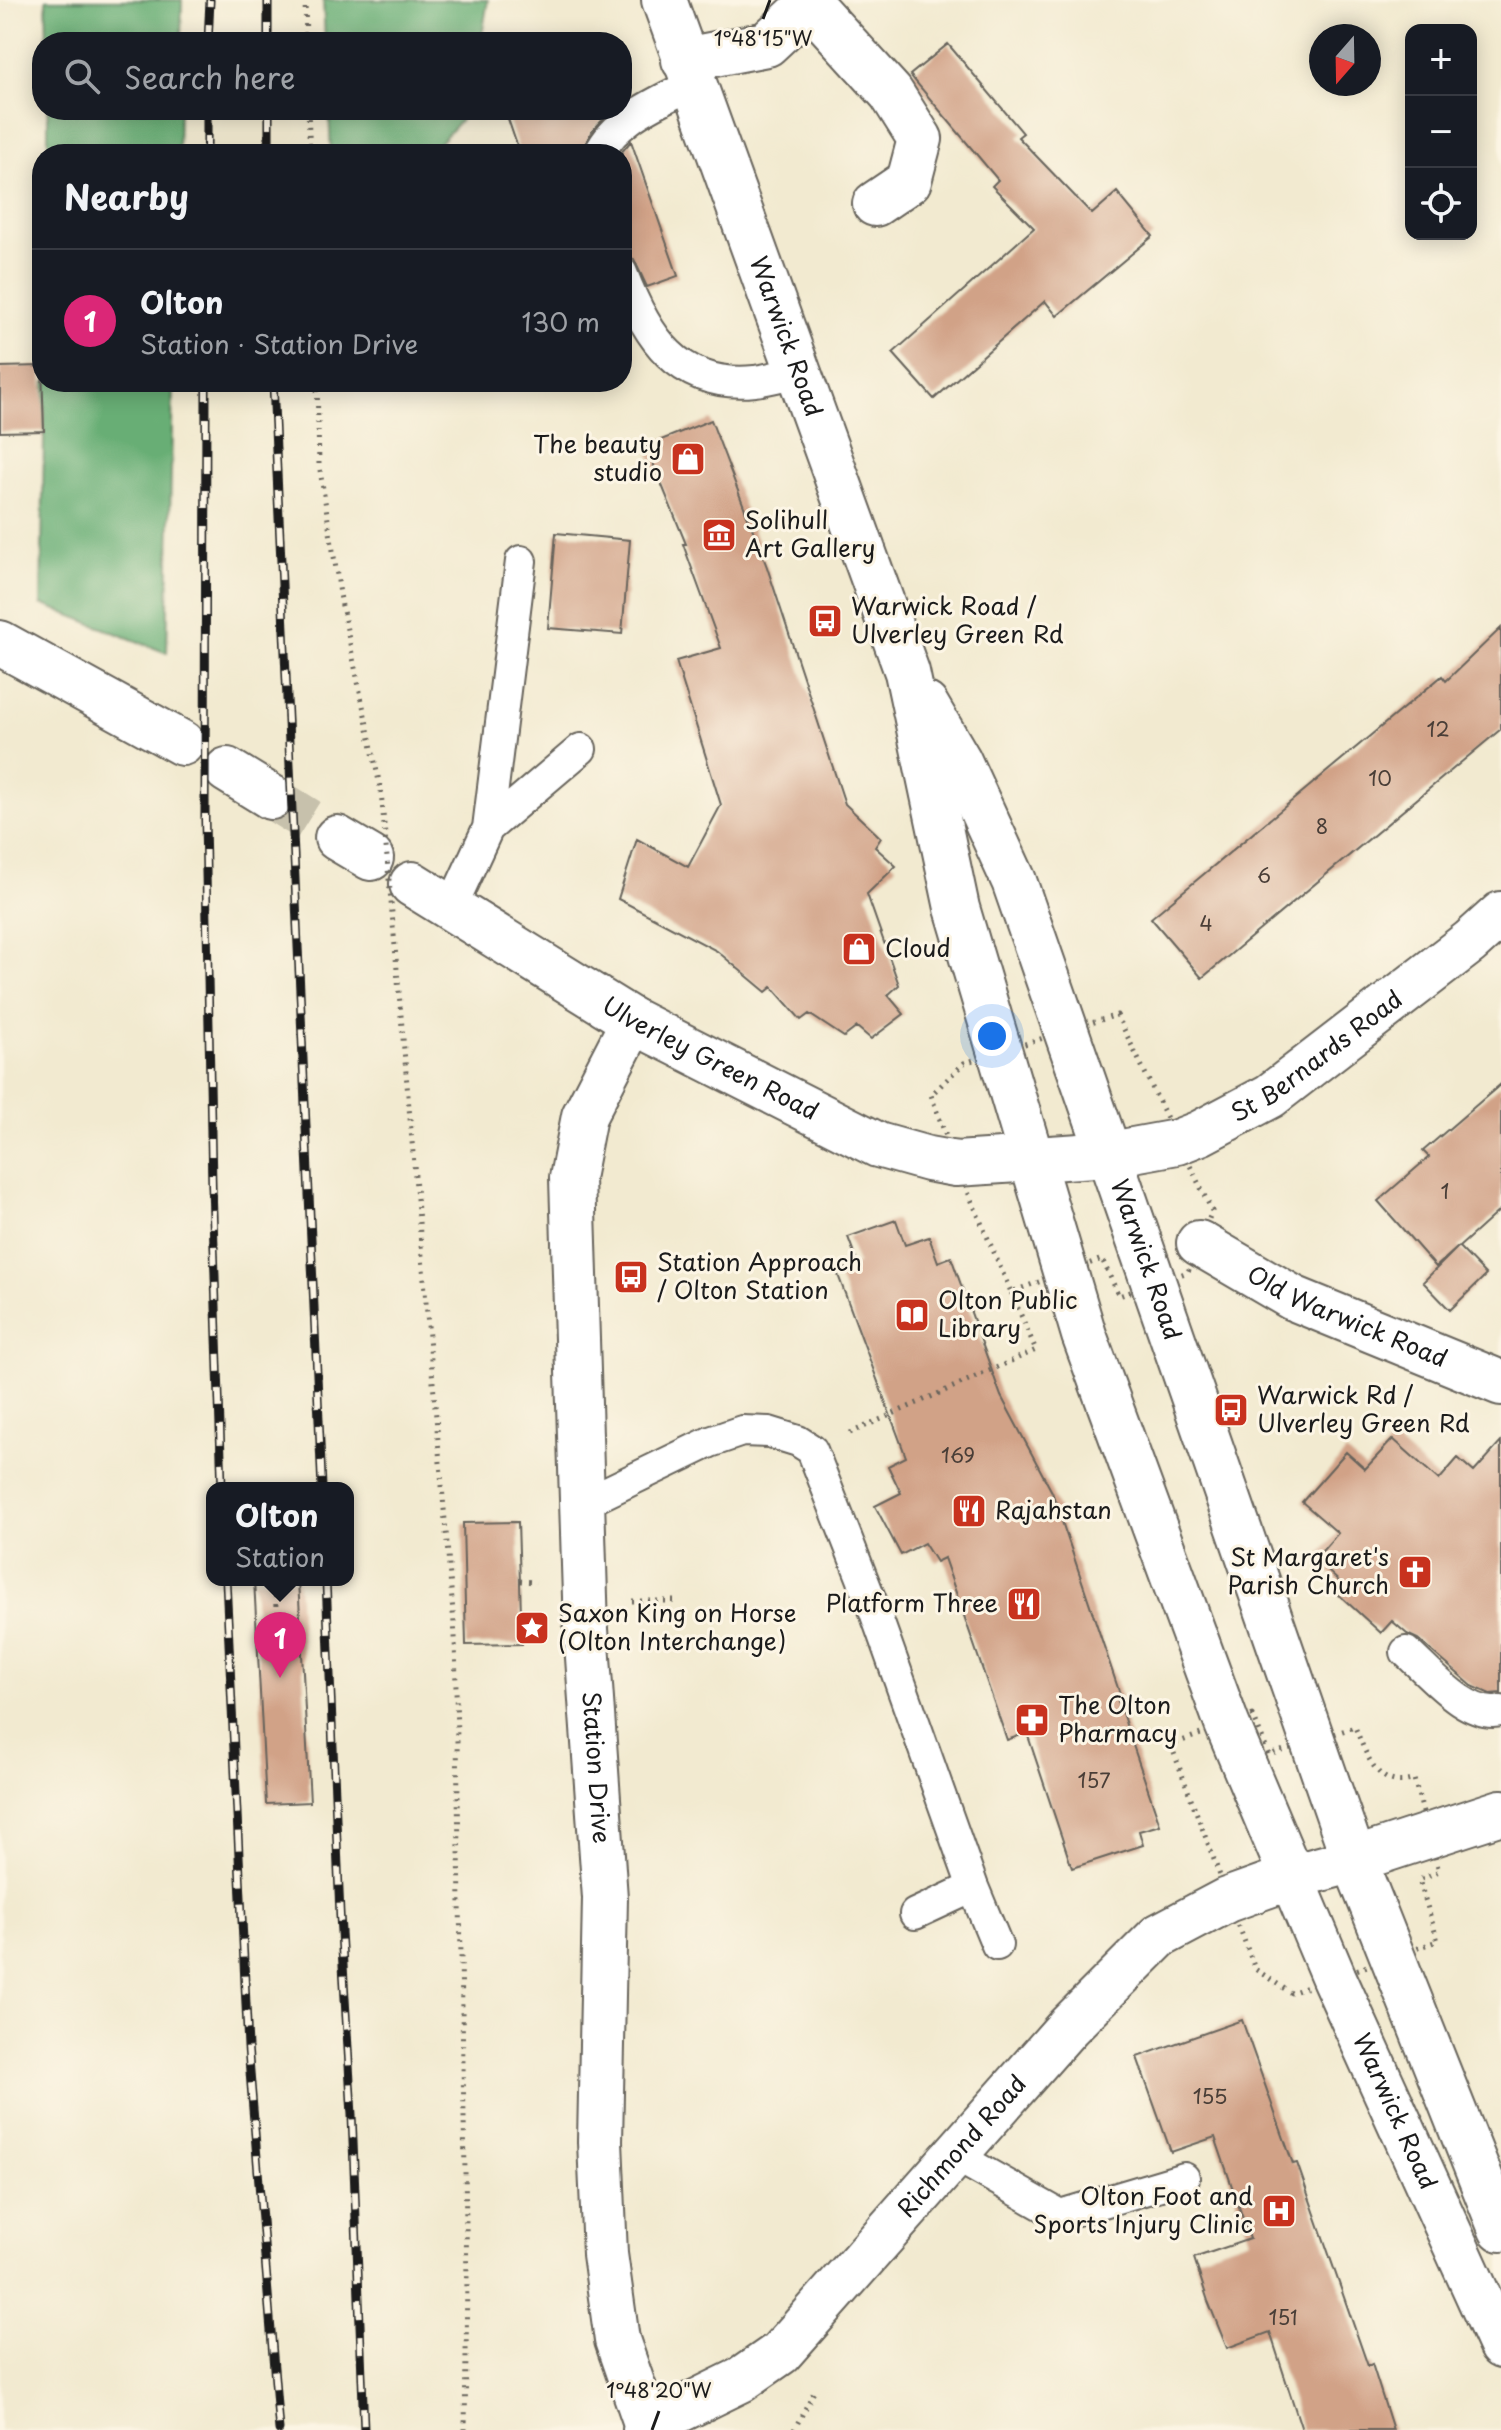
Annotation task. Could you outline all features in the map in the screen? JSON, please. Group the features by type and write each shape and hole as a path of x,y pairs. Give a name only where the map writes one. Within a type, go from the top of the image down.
{"main road":[{"name":"Warwick Road","path":"664,0 907,672 957,908 1089,1350 1227,1724 1291,1877 1501,2346"},
{"path":"689,72 767,44 812,2 891,93 920,139 909,181 875,204"},
{"path":"0,643 182,743"},
{"name":"Warwick Road","path":"907,672 959,761 1014,881 1354,1860 1501,2229"},
{"path":"227,770 271,797"},
{"name":"Ulverley Green Road","path":"412,884 633,1021 878,1145 956,1164 1032,1159"},
{"name":"St Bernards Road","path":"1032,1159 1111,1154 1177,1142 1200,1133 1270,1096 1470,942 1501,914"},
{"name":"Station Drive","path":"633,1021 584,1116 572,1178 586,1629 605,1898 600,2142 605,2254 617,2340 646,2428"},
{"name":"Old Warwick Road","path":"1199,1243 1293,1298 1501,1383"},
{"path":"1291,1877 1501,1812"},
{"name":"Richmond Road","path":"646,2428 741,2380 780,2353 1068,2027 1159,1936 1227,1900 1291,1877"}],"lane":[{"path":"632,118 689,72"},
{"path":"607,144 629,120"},
{"path":"632,297 639,313 665,351 687,370 703,377 753,381 798,372"},
{"path":"451,908 488,828 521,561"},
{"path":"488,828 581,749"},
{"path":"584,1503 710,1442 742,1431 769,1432 798,1441 812,1450 870,1598 973,1887 997,1945"},
{"path":"1406,1652 1467,1706 1482,1713 1501,1711"},
{"path":"915,1914 973,1887"},
{"path":"954,2155 1060,2215 1184,2178"}],"path":[{"path":"305,0 306,32"},
{"path":"308,120 310,144"},
{"path":"317,392 319,464 342,606 381,791 455,1635 467,2278 465,2430"},
{"path":"812,1450 1036,1350 1011,1292"},
{"path":"520,1581 541,1582"},
{"path":"275,1586 276,1608"},
{"path":"643,1601 675,1601"}],"green space":[{"path":"46,0 182,0 181,32 47,32"},
{"path":"323,0 488,0 483,32 325,32"},
{"path":"48,120 179,120 178,144 48,144"},
{"path":"329,120 461,120 438,144 331,144"},
{"path":"45,392 173,392 167,653 41,604"}],"building":[{"path":"948,44 1023,133 1018,137 1092,214 1117,192 1153,236 1057,316 1045,301 934,399 893,353 1034,228 992,186 998,180 910,75"},
{"path":"508,120 602,120 591,132 586,144 517,144"},
{"path":"631,141 678,276 647,287 632,258 632,144 628,144"},
{"path":"32,366 32,392 43,392 44,431 0,432 0,367"},
{"path":"711,420 767,567 845,804 881,838 875,847 896,866 867,894 899,985 888,995 904,1014 871,1039 857,1027 844,1037 809,1014 801,1020 772,987 766,992 717,951 618,899 637,839 688,867 721,805 676,661 721,648 683,544 686,544 646,446"},
{"path":"556,533 630,540 622,634 548,628"},
{"path":"1501,628 1501,729 1202,978 1151,918 1442,676 1446,681"},
{"path":"1501,1084 1501,1209 1459,1247 1486,1275 1450,1310 1423,1282 1458,1247 1436,1267 1378,1201 1429,1157 1423,1151"},
{"path":"896,1220 905,1245 929,1237 938,1262 951,1257 1001,1396 1052,1492 1122,1700 1118,1701 1160,1825 1139,1831 1143,1845 1072,1868 1027,1733 1007,1740 944,1558 936,1562 924,1543 901,1555 875,1506 901,1493 888,1466 906,1457 837,1272 858,1264 848,1237"},
{"name":"St Margaret's Parish Church","path":"1393,1439 1439,1480 1458,1458 1474,1472 1501,1442 1501,1693 1490,1694 1472,1686 1418,1639 1392,1621 1381,1633 1336,1592 1342,1584 1315,1559 1338,1533 1302,1502 1346,1452 1365,1469"},
{"path":"518,1522 522,1644 466,1645 463,1523"},
{"path":"254,1586 298,1586 310,1802 266,1804"},
{"path":"1242,2020 1293,2164 1297,2163 1368,2366 1372,2364 1393,2430 1302,2430 1270,2332 1227,2348 1208,2301 1194,2258 1250,2239 1215,2137 1171,2152 1137,2057"}],"tunnel":[{"path":"271,797 337,838"}],"railway":[{"path":"208,32 210,0"},
{"path":"268,0 268,32"},
{"path":"207,120 207,144"},
{"path":"269,120 269,144"},
{"path":"206,392 205,819 222,1482"},
{"path":"273,392 322,1482"},
{"path":"226,1586 248,2047 279,2430"},
{"path":"326,1586 364,2430"}],"place":[{"name":"The beauty studio","path":"688,459"},
{"name":"Solihull Art Gallery","path":"719,535"},
{"name":"Warwick Road / Ulverley Green Rd","path":"825,621"},
{"name":"Cloud","path":"859,949"},
{"name":"Station Approach / Olton Station","path":"631,1277"},
{"name":"Olton Public Library","path":"912,1315"},
{"name":"Warwick Rd / Ulverley Green Rd","path":"1231,1410"},
{"name":"Rajahstan","path":"969,1511"},
{"name":"St Margaret's Parish Church","path":"1415,1572"},
{"name":"Platform Three","path":"1024,1604"},
{"name":"Saxon King on Horse (Olton Interchange)","path":"532,1628"},
{"name":"Olton","path":"280,1678"},
{"name":"The Olton Pharmacy","path":"1032,1720"},
{"name":"Olton Foot and Sports Injury Clinic","path":"1279,2211"}]}
